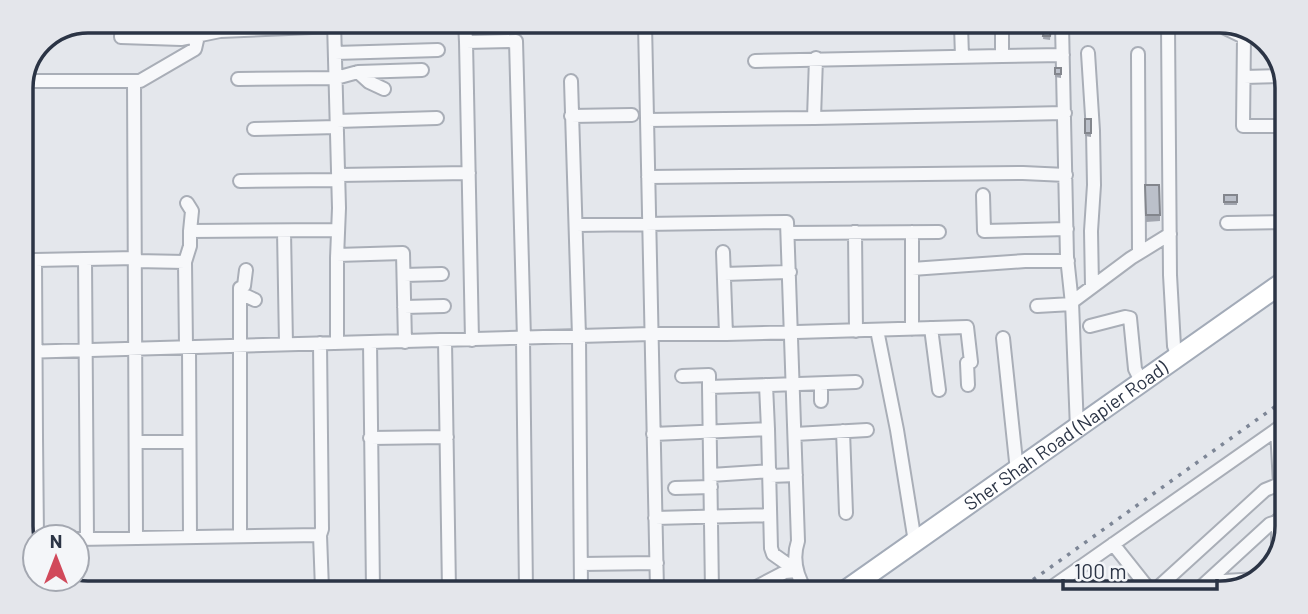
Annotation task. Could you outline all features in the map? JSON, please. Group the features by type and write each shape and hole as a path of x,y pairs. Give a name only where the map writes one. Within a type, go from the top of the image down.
{"main road":[{"name":"Sher Shah Road (Napier Road)","path":"872,581 1017,471 1275,292"},
{"name":"Sher Shah Road (Napier Road)","path":"861,581 918,544 1275,292"}],"street":[{"path":"121,33 121,37 155,40 181,39 211,33"},
{"path":"335,33 337,343"},
{"path":"466,33 472,340"},
{"path":"645,33 657,581"},
{"path":"961,33 962,57"},
{"path":"1002,33 1002,56"},
{"path":"1062,33 1068,261 1077,429"},
{"path":"1168,33 1170,234 1174,346 1178,357"},
{"path":"34,81 144,80 195,49 198,36"},
{"path":"1244,39 1243,127 1275,126"},
{"path":"466,42 516,41 526,581"},
{"path":"335,52 438,50"},
{"path":"1088,53 1094,185 1091,220 1092,286"},
{"path":"1138,54 1139,253"},
{"path":"755,61 1063,55"},
{"path":"814,118 816,58"},
{"path":"238,79 336,78 358,72 422,70"},
{"path":"358,72 369,82 384,89"},
{"path":"1244,77 1273,76"},
{"path":"134,81 136,538"},
{"path":"571,81 579,336 581,581"},
{"path":"647,120 1065,113"},
{"path":"571,116 632,115"},
{"path":"254,129 437,118"},
{"path":"240,181 469,173"},
{"path":"648,177 1023,173 1066,175"},
{"path":"983,195 984,231 1067,229"},
{"path":"187,203 192,211 190,246 185,262 190,537"},
{"path":"1227,223 1275,221"},
{"path":"576,225 787,222 798,541 794,552 802,581"},
{"path":"190,231 338,230"},
{"path":"284,231 286,344"},
{"path":"855,232 856,331"},
{"path":"912,232 912,329"},
{"path":"788,233 939,232"},
{"path":"1037,306 1072,304 1092,286 1170,234"},
{"path":"337,254 403,253 405,342"},
{"path":"723,253 726,334"},
{"path":"82,523 85,259"},
{"path":"35,523 35,260 185,262"},
{"path":"912,269 1025,261 1068,261"},
{"path":"240,536 240,288 244,286 246,270"},
{"path":"724,274 790,272"},
{"path":"404,275 442,274"},
{"path":"240,293 255,300"},
{"path":"404,307 443,306"},
{"path":"1090,326 1130,318 1135,369 1142,383"},
{"path":"36,352 967,327 971,362 967,363 968,385"},
{"path":"932,328 939,390"},
{"path":"877,330 887,392 897,429 905,490 918,544"},
{"path":"1003,338 1017,471"},
{"path":"445,341 449,581"},
{"path":"370,342 373,581"},
{"path":"320,343 322,581"},
{"path":"682,376 709,375 712,581"},
{"path":"709,387 856,382"},
{"path":"821,384 821,401"},
{"path":"766,385 771,548 774,554 797,571"},
{"path":"653,434 768,429"},
{"path":"795,434 867,430"},
{"path":"843,431 846,513"},
{"path":"1061,581 1275,431"},
{"path":"370,438 447,437"},
{"path":"136,442 189,442"},
{"path":"675,488 770,473 796,475"},
{"path":"1165,581 1265,490 1275,486"},
{"path":"655,518 770,515"},
{"path":"1207,581 1270,523 1275,522"},
{"path":"91,539 320,536"},
{"path":"1113,544 1142,581"},
{"path":"581,564 657,563"},
{"path":"768,581 785,572 797,571"}],"building":[{"path":"1055,68 1061,68 1061,74 1055,74"},
{"path":"1085,119 1091,119 1091,133 1085,133"},
{"path":"1145,185 1159,185 1160,215 1146,215"},
{"path":"1224,195 1237,195 1237,202 1224,202"}],"railway":[{"path":"1031,581 1275,407"}]}
